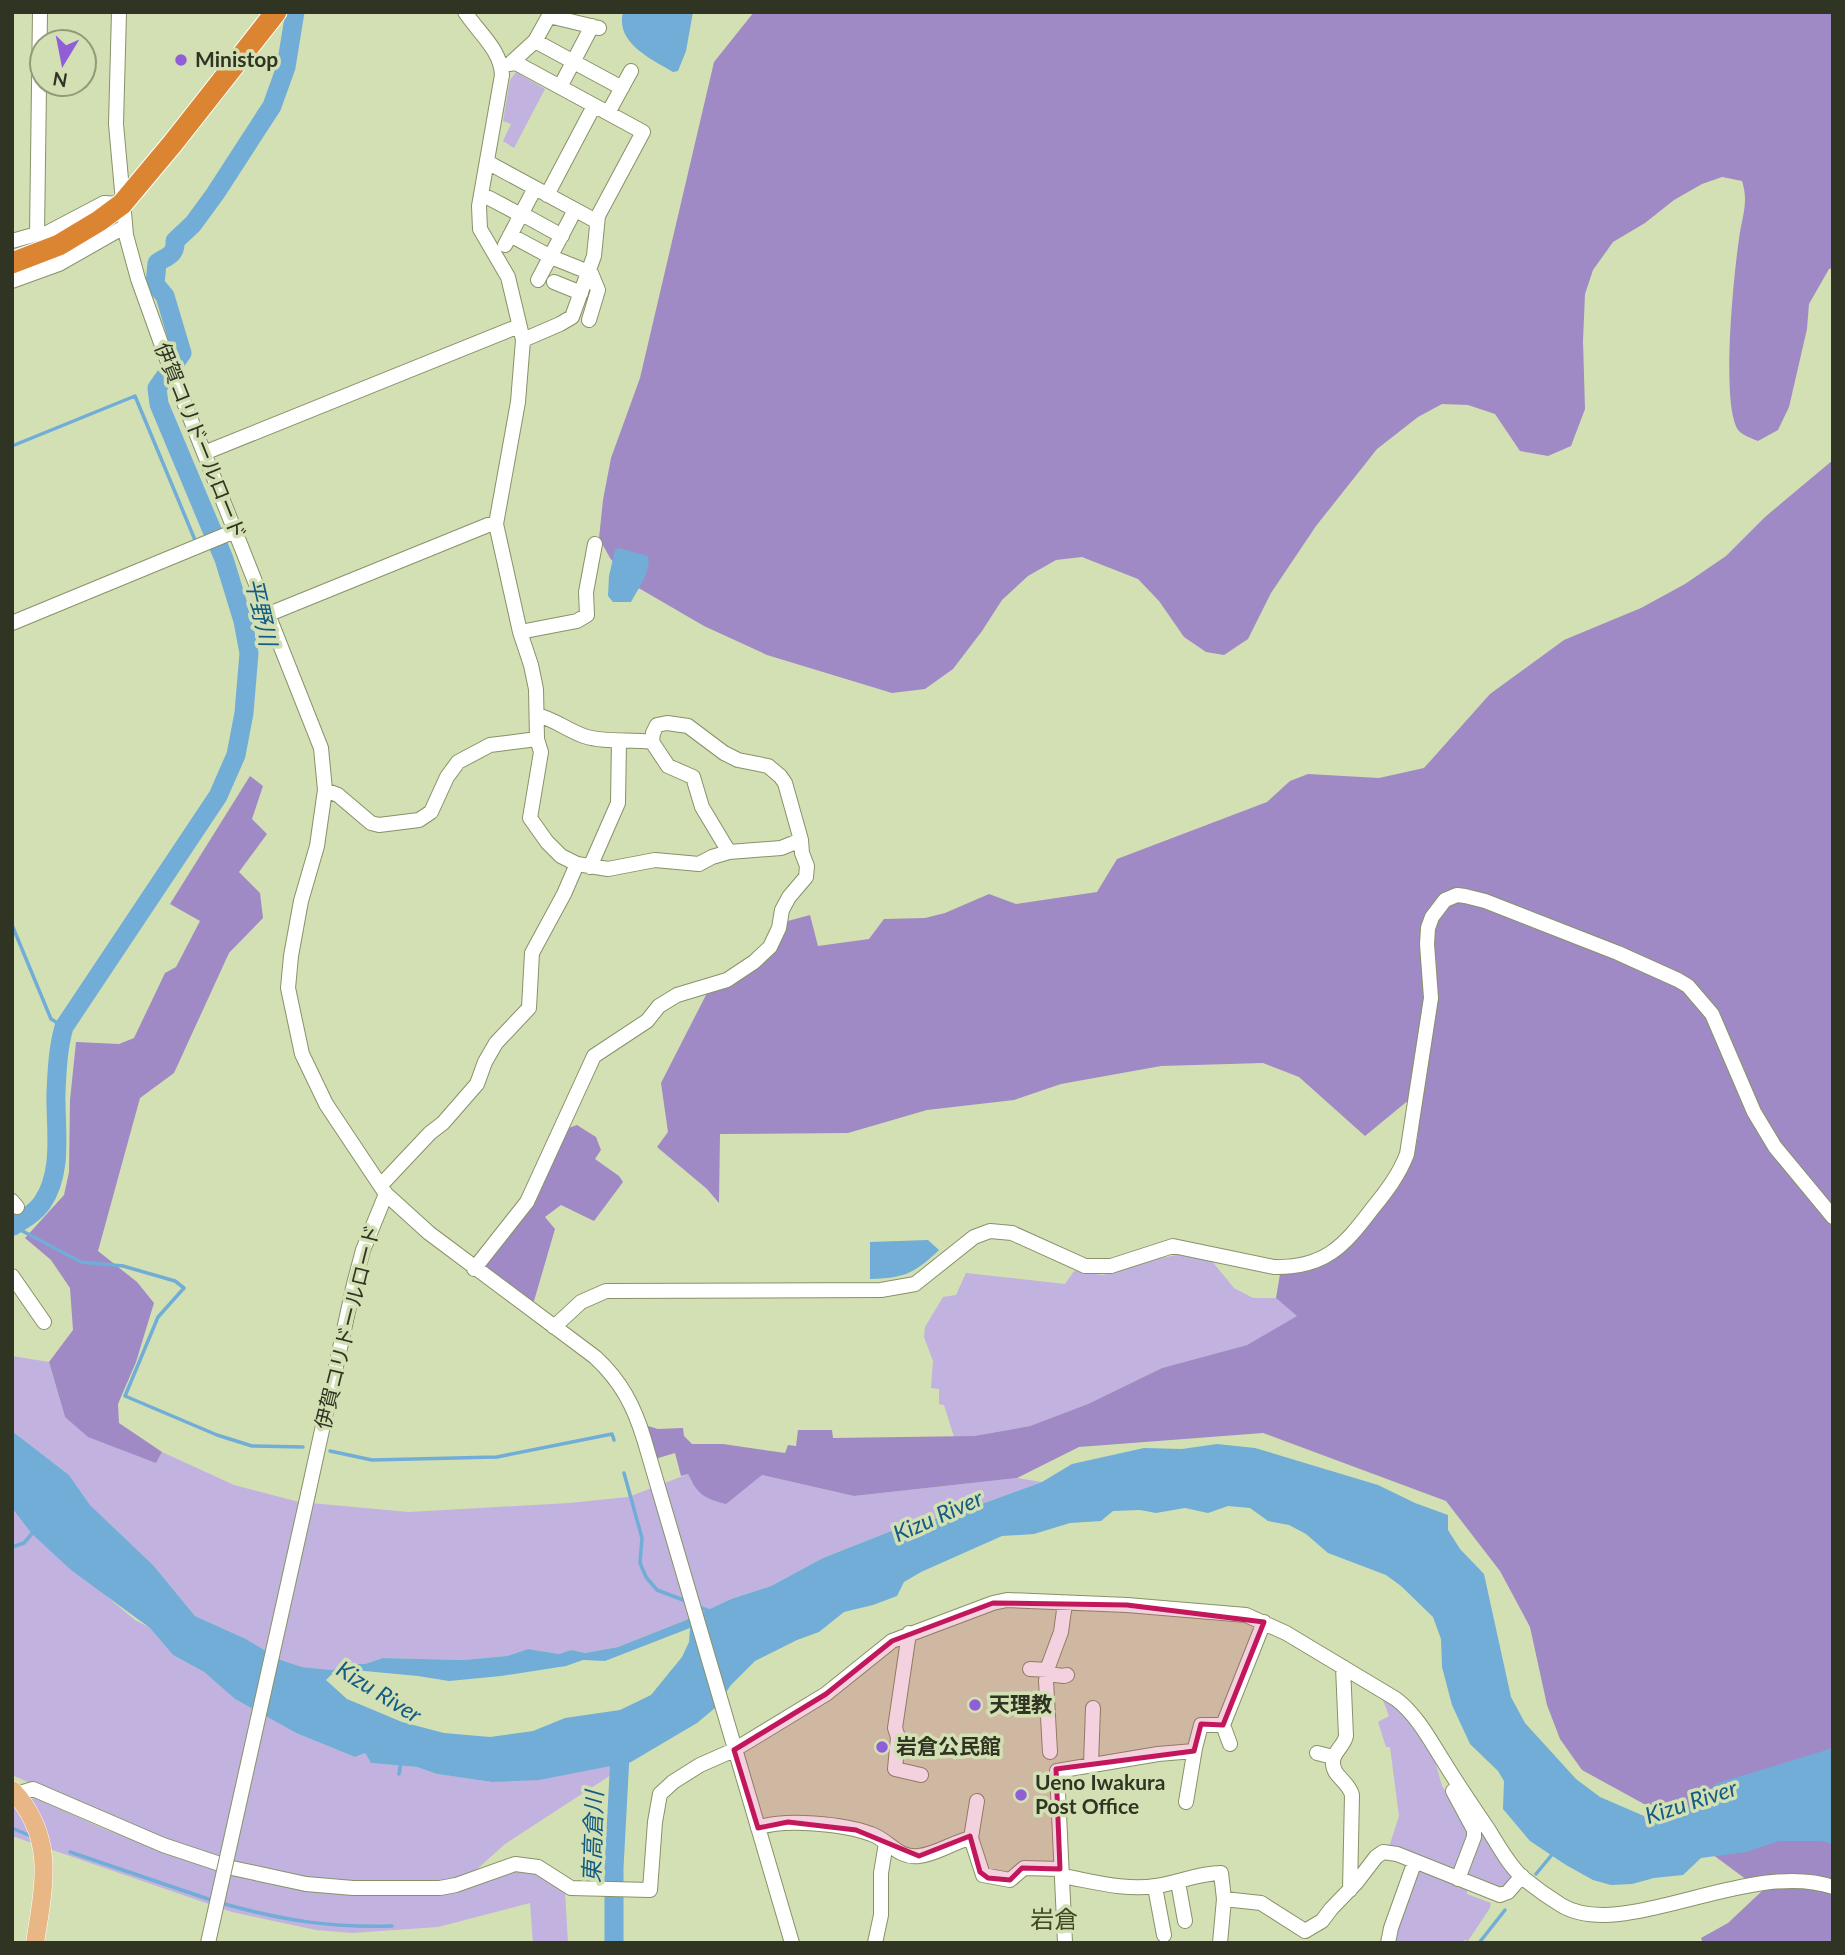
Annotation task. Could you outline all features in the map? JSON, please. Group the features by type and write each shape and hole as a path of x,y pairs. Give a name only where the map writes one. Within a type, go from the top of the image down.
{"highway":[{"path":"12,263 59,245 122,204 275,12"}],"main road":[{"path":"15,1793 30,1810 43,1848 44,1882 35,1943"}],"street":[{"path":"37,234 40,12"},
{"name":"伊賀コリドールロード","path":"119,12 116,124 124,227 138,279 204,453 230,533 269,614 321,748 325,790 317,846 298,915 288,988 302,1055 326,1104 384,1189 354,1284 208,1943"},
{"path":"204,453 521,332 570,320 596,248 596,222 643,132 560,87 507,64 464,12"},
{"path":"560,87 596,27 549,16 535,41 507,64 502,75 479,206 480,229 508,277 521,332 518,402 496,524 520,632 536,689 537,739 541,752 530,818 561,856 608,870 654,860 699,864 729,852 781,848 801,840"},
{"path":"535,41 622,88"},
{"path":"608,113 631,71"},
{"path":"589,320 598,290 589,271 508,240 521,215 541,191 594,106"},
{"path":"487,162 596,222"},
{"path":"489,198 562,236"},
{"path":"12,241 45,234 104,203 122,204"},
{"path":"538,281 575,210"},
{"path":"12,281 59,264 124,227"},
{"path":"554,282 581,293"},
{"path":"269,614 496,524"},
{"path":"12,623 230,533"},
{"path":"520,632 577,621 587,615 586,592 595,544"},
{"path":"537,715 549,718 584,736 652,742"},
{"path":"474,1269 527,1202 594,1056 647,1021 659,1006 677,995 727,980 754,962 771,947 779,928 782,910 806,877 807,866 786,783 768,766 738,760 682,725 657,725 652,742 668,766 693,777 702,807 729,852"},
{"path":"325,790 338,795 371,823 380,825 419,820 431,812 447,777 458,762 490,745 537,739"},
{"path":"619,741 618,803 532,953 529,1008 496,1043 477,1084 443,1124 430,1133 384,1189 429,1233 474,1269 595,1357 613,1375 629,1399 644,1439 792,1943"},
{"path":"554,1327 581,1302 606,1291 881,1290 905,1287 926,1278 974,1237 990,1231 1012,1233 1084,1266 1111,1266 1173,1246 1274,1267 1290,1266 1325,1256 1348,1241 1389,1188 1407,1154 1432,998 1428,928 1438,908 1457,895 1485,901 1618,953 1688,986 1712,1014 1754,1112 1775,1147 1833,1217"},
{"path":"12,1276 44,1322"},
{"path":"15,1793 33,1789 163,1845 232,1868 306,1884 354,1888 440,1888 472,1880 514,1864 538,1867 571,1888 650,1890 660,1794 673,1782 826,1694 879,1648 908,1633 993,1603 1007,1600 1029,1601 1232,1613 1264,1622 1403,1704 1521,1876 1570,1909 1587,1915 1601,1916 1634,1912 1761,1882 1793,1879 1833,1887"},
{"path":"1026,1617 1029,1601"},
{"path":"1050,1752 1047,1672 1061,1632 1065,1603"},
{"path":"1230,1744 1223,1725 1264,1622"},
{"path":"908,1633 895,1728 898,1737 895,1769 921,1775"},
{"path":"1343,1667 1346,1736 1343,1746 1333,1757 1335,1772 1349,1785 1352,1795 1350,1890"},
{"path":"1030,1669 1067,1675"},
{"path":"1091,1764 1093,1708"},
{"path":"1186,1802 1201,1725 1223,1725"},
{"path":"1065,1943 1057,1771 1194,1751"},
{"path":"1317,1753 1333,1757"},
{"path":"1444,1764 1448,1784 1474,1830 1474,1837 1458,1880"},
{"path":"976,1801 971,1838 980,1872 988,1878 1010,1880 1024,1868 1061,1872 1122,1886 1155,1887 1206,1873 1220,1873 1224,1899 1220,1943"},
{"path":"758,1828 772,1823 803,1823 873,1834 900,1854 919,1856 971,1838"},
{"path":"875,1943 881,1915 881,1873 886,1843"},
{"path":"1224,1899 1261,1903 1303,1937 1322,1921 1383,1852 1415,1861 1458,1880 1504,1895 1521,1876"},
{"path":"1388,1943 1415,1861"},
{"path":"1178,1882 1185,1921"},
{"path":"1155,1887 1164,1935"}],"highlighted area":[{"path":"993,1603 1127,1605 1264,1622 1223,1725 1201,1724 1194,1751 1056,1769 1060,1869 1022,1868 1010,1880 988,1878 980,1872 970,1836 919,1856 856,1830 788,1822 758,1828 734,1750 826,1694 892,1641"}],"shaded area":[{"path":"754,12 1833,12 1833,268 1829,269 1809,304 1807,329 1789,407 1778,430 1758,441 1745,436 1739,431 1733,418 1729,369 1744,189 1742,181 1722,177 1702,184 1613,242 1593,270 1585,294 1585,409 1571,446 1548,456 1520,451 1495,414 1468,405 1442,404 1418,417 1377,449 1316,526 1271,593 1248,639 1224,655 1206,652 1184,637 1159,601 1138,579 1082,557 1056,560 1028,576 1002,600 953,669 925,689 892,693 767,655 704,626 630,583 610,558 599,538 611,458 640,378 714,62"},
{"path":"516,72 545,89 514,148 503,141 511,124 503,121 510,80"},
{"path":"1833,460 1833,1943 1703,1943 1701,1938 1728,1923 1762,1891 1644,1804 1582,1770 1560,1739 1547,1705 1530,1627 1500,1571 1446,1501 1263,1433 1079,1447 1017,1478 854,1496 762,1475 726,1504 702,1495 688,1474 681,1476 675,1453 655,1459 645,1425 658,1429 683,1428 684,1436 692,1444 723,1444 785,1453 788,1445 796,1446 798,1430 832,1430 833,1438 974,1436 1030,1426 1088,1404 1162,1368 1247,1345 1297,1316 1276,1298 1280,1274 1332,1259 1354,1242 1391,1196 1416,1148 1422,1101 1410,1099 1365,1136 1299,1077 1263,1063 1161,1066 1061,1084 1014,1100 927,1110 848,1133 720,1134 719,1203 707,1189 657,1147 668,1132 661,1083 707,993 729,983 784,922 810,915 818,946 869,939 884,919 925,918 945,913 989,894 1016,904 1097,892 1117,859 1267,802 1290,781 1308,774 1379,778 1424,768 1490,694 1564,640 1641,608 1685,584 1726,556 1765,517"},
{"path":"250,776 263,786 252,819 267,834 239,872 260,893 263,918 229,953 174,1073 140,1098 98,1251 137,1282 154,1303 136,1362 118,1404 119,1423 162,1452 156,1463 88,1437 65,1417 49,1362 73,1330 70,1288 51,1260 25,1238 64,1195 69,1172 70,1100 76,1042 119,1044 134,1038 165,973 176,967 200,921 170,904"},
{"path":"577,1125 596,1137 601,1150 595,1159 623,1182 594,1221 561,1205 545,1217 555,1229 534,1301 527,1302 482,1270 563,1130"},
{"path":"1181,1254 1211,1260 1234,1288 1253,1298 1276,1298 1298,1316 1247,1345 1162,1368 1088,1404 1030,1426 954,1437 944,1405 939,1404 939,1389 931,1388 933,1361 924,1337 925,1327 943,1297 956,1295 966,1273 1065,1284 1074,1271 1103,1275"},
{"path":"12,1356 49,1362 65,1417 156,1463 162,1452 234,1485 299,1502 409,1512 569,1503 628,1497 688,1474 692,1483 762,1475 854,1496 1017,1478 1042,1482 954,1514 899,1528 823,1558 771,1586 731,1599 618,1647 585,1653 571,1650 559,1654 528,1649 507,1656 463,1660 383,1658 365,1664 345,1664 332,1670 302,1667 281,1660 246,1639 195,1616 153,1565 90,1505 69,1475 12,1431"},
{"path":"12,1508 31,1533 135,1620 150,1628 173,1655 204,1672 235,1699 296,1733 355,1757 365,1753 371,1763 417,1767 437,1774 492,1782 631,1762 505,1844 475,1871 457,1879 422,1883 310,1880 261,1871 137,1830 12,1775"},
{"path":"1381,1695 1398,1706 1432,1750 1442,1786 1470,1830 1458,1866 1451,1870 1389,1847 1399,1816 1390,1747 1386,1747 1378,1722 1389,1716"},
{"path":"35,1798 102,1828 205,1867 269,1884 317,1892 442,1895 474,1887 513,1870 535,1874 565,1892 568,1943 533,1943 530,1903 438,1927 352,1933 316,1930 232,1912 12,1836 12,1799 18,1804"},
{"path":"1472,1816 1514,1876 1503,1890 1465,1874"},
{"path":"1420,1871 1467,1889 1467,1894 1491,1903 1468,1941 1391,1943 1415,1877"}],"water":[{"path":"623,12 693,12 686,51 678,71 673,72 637,49 624,33"},
{"path":"618,548 648,556 646,574 631,602 613,602 608,596 609,576 615,550"},
{"path":"928,1240 939,1250 922,1265 900,1276 870,1279 870,1242"},
{"path":"12,1431 69,1475 90,1505 153,1565 195,1616 246,1639 281,1660 302,1667 332,1670 345,1664 365,1664 383,1658 463,1660 507,1656 528,1649 559,1654 571,1650 585,1653 618,1647 731,1599 771,1586 823,1558 899,1528 954,1514 1042,1482 1072,1464 1144,1448 1182,1449 1217,1444 1255,1448 1378,1485 1448,1515 1448,1530 1460,1549 1484,1574 1511,1697 1525,1723 1576,1779 1600,1797 1658,1822 1686,1809 1718,1783 1833,1748 1833,1844 1821,1841 1779,1841 1746,1852 1701,1858 1683,1875 1632,1884 1611,1885 1593,1880 1566,1865 1530,1841 1503,1809 1504,1781 1498,1771 1470,1744 1452,1705 1442,1667 1441,1639 1433,1617 1386,1575 1328,1553 1306,1534 1289,1525 1268,1521 1250,1508 1228,1506 1208,1513 1185,1508 1156,1513 1140,1510 1113,1511 1101,1521 1070,1523 1034,1534 1002,1536 921,1572 904,1582 897,1596 844,1612 819,1632 755,1661 731,1685 715,1708 697,1723 631,1762 539,1780 492,1782 437,1774 417,1767 371,1763 365,1753 355,1757 296,1733 235,1699 204,1672 173,1655 150,1628 71,1570 31,1533 12,1508","holes":["690,1628 689,1642 682,1657 651,1695 620,1710 565,1718 533,1731 490,1737 444,1733 402,1722 347,1699 326,1680 331,1675 354,1670 449,1681 501,1676 566,1666 583,1660 605,1661"]}],"waterway":[{"name":"平野川","path":"13,1226 39,1207 49,1191 53,1177 57,1149 57,1067 64,1027 218,796 236,755 244,713 249,653 243,621 224,559 159,404 157,388 182,353 165,296 155,284 157,263 172,253 175,241 193,224 215,194 272,106 286,67 295,12"},
{"path":"12,446 135,396 195,540"},
{"path":"12,925 51,1019 64,1027"},
{"path":"13,1226 81,1262 123,1266 175,1281 184,1288 158,1317 125,1396 217,1435 252,1446 303,1447"},
{"path":"330,1451 372,1460 497,1457 612,1434 614,1440"},
{"path":"624,1473 642,1538 640,1563 646,1577 657,1590 686,1601"},
{"path":"12,1547 24,1543 35,1530"},
{"path":"696,1606 712,1612"},
{"name":"東高倉川","path":"614,1943 614,1868 621,1737"},
{"path":"399,1774 401,1762"},
{"path":"12,1828 33,1837"},
{"path":"1536,1874 1555,1851"},
{"path":"70,1852 214,1901"},
{"path":"221,1903 306,1922 392,1926"},
{"path":"1479,1943 1505,1910"}],"place":[{"name":"Ministop","path":"181,60"},
{"name":"天理教","path":"975,1705"},
{"name":"岩倉公民館","path":"882,1747"},
{"name":"Ueno Iwakura Post Office","path":"1021,1795"}],"district":[{"name":"岩倉","path":"1054,1920"}],"water label":[{"name":"Kizu River","path":"938,1516"},
{"name":"Kizu River","path":"379,1692"},
{"name":"Kizu River","path":"1691,1802"}]}
